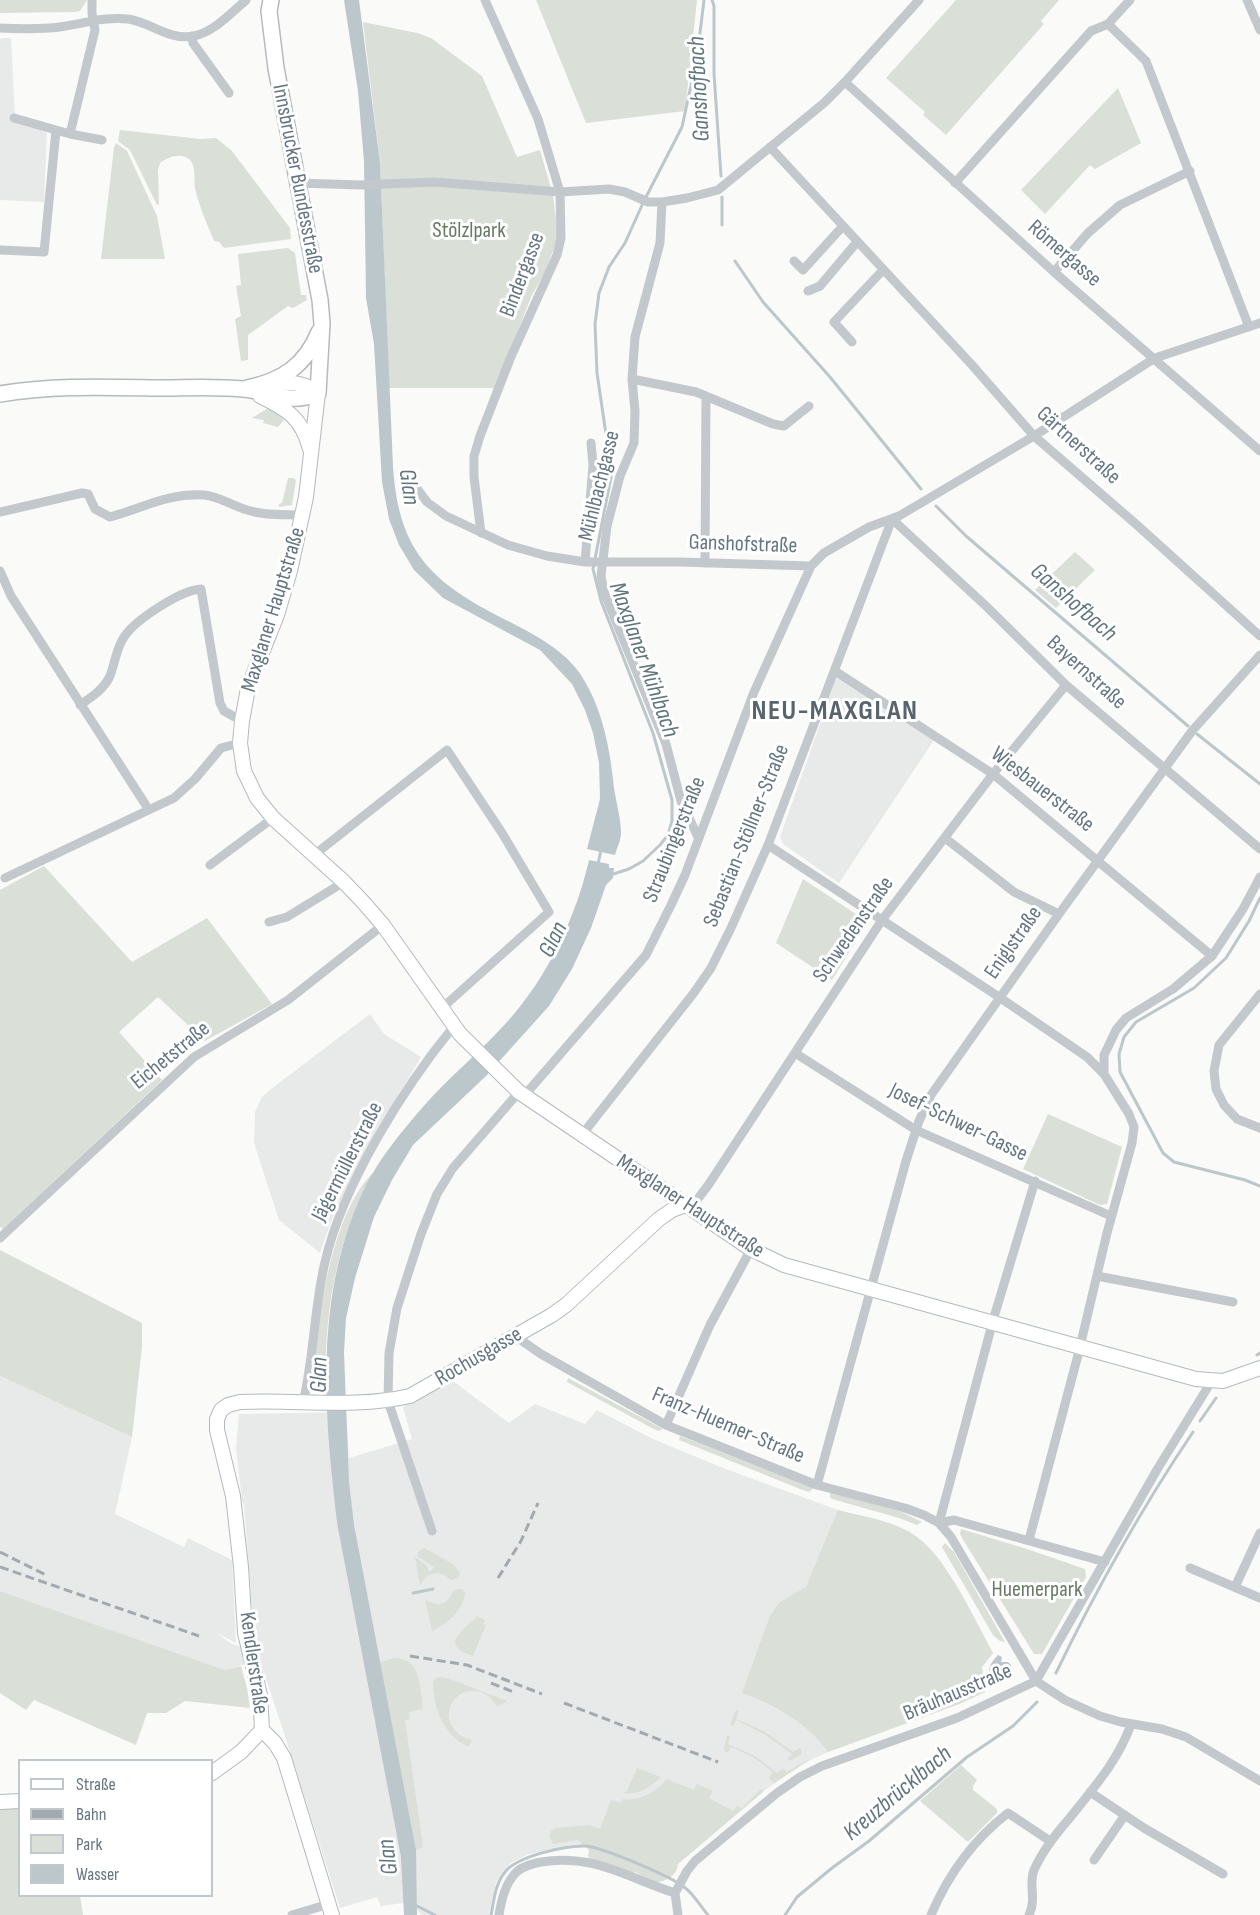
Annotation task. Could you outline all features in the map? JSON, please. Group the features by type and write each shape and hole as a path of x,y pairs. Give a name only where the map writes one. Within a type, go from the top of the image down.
{"main road":[{"name":"Innsbrucker Bundesstraße","path":"244,388 290,399 308,398 318,393 322,323 320,300 276,68 269,11 271,0"},
{"name":"Innsbrucker Bundesstraße","path":"273,35 281,0"},
{"name":"Innsbrucker Bundesstraße","path":"0,394 41,388 244,388 263,385 278,378 303,360 313,347 322,323"}],"street":[{"path":"70,134 95,30 92,0"},
{"path":"0,28 51,28 93,20 129,19 164,33 192,36 221,21 246,0"},
{"name":"Bindergasse","path":"481,533 474,477 474,456 510,359 557,255 561,238 560,192 537,119 485,0"},
{"path":"297,183 477,184 560,192 574,189 609,189 625,192 648,202 662,202 721,187 824,103 919,0"},
{"path":"956,183 1091,31 1108,24 1130,0"},
{"path":"1248,0 1260,30"},
{"path":"1108,24 1146,61 1249,327"},
{"path":"192,36 193,43 229,93"},
{"name":"Römergasse","path":"845,82 1054,272 1155,358 1192,393 1260,449"},
{"path":"14,118 56,131 102,140"},
{"path":"0,250 44,252 56,131"},
{"name":"Gärtnerstraße","path":"770,147 972,364 1034,436 1260,636"},
{"path":"1054,272 1088,233 1120,206 1190,171"},
{"name":"Mühlbachgasse","path":"594,562 607,526 620,476 634,443 635,411 632,379 635,337 660,243 662,202"},
{"path":"794,261 803,270 843,226"},
{"path":"808,291 820,286 857,242"},
{"path":"852,342 834,322 884,270"},
{"name":"Ganshofstraße","path":"406,474 435,509 508,545 537,553 594,562 811,566 824,553 847,539 869,527 892,519 1034,436 1155,358 1260,323"},
{"path":"632,379 696,392 773,424 784,426 809,406"},
{"path":"263,385 298,383 318,393"},
{"path":"244,388 282,407 294,416 305,433 311,453"},
{"name":"Maxglaner Hauptstraße","path":"318,393 303,515 283,595 248,688 240,743 244,771 257,798 273,818 344,882 383,925 454,1026 476,1051 521,1094 581,1136 751,1249 794,1269 1211,1382"},
{"path":"705,563 706,397"},
{"name":"Mühlbachgasse","path":"591,443 594,562 666,744 681,801 698,837"},
{"path":"0,512 82,493 87,494 95,509 110,517 134,511 160,499 181,495 206,495 249,511 303,515"},
{"name":"Sebastian-Stöllner-Straße","path":"581,1136 699,986 731,928 768,845 892,519"},
{"name":"Bayernstraße","path":"892,519 987,607 1065,684 1260,849"},
{"name":"Straubingerstraße","path":"432,1531 388,1401 389,1353 397,1308 437,1194 453,1168 646,955 671,905 754,692 811,566"},
{"path":"0,571 11,596 149,810"},
{"path":"80,705 103,687 109,678 120,644 132,627 179,596 201,589 220,703 224,711 242,721"},
{"name":"Eniglstraße","path":"817,1485 916,1130 931,1095 999,997 1192,731 1260,656"},
{"name":"Wiesbauerstraße","path":"835,671 993,774 1212,956"},
{"name":"Schwedenstraße","path":"686,1205 697,1200 709,1184 882,920 1065,684"},
{"path":"5,878 174,798 183,791 220,748 240,743"},
{"path":"314,855 447,750 502,833 549,912 450,1004 442,1008"},
{"path":"210,865 273,818"},
{"path":"945,838 1014,892 1059,914"},
{"path":"768,845 999,997 1087,1058 1104,1074 1129,1114 1134,1127 1132,1143 1111,1216 1029,1540"},
{"path":"1104,1074 1104,1055 1116,1030 1126,1018 1173,989 1212,956 1243,909 1260,877"},
{"path":"269,922 287,917 344,882"},
{"name":"Eichetstraße","path":"0,1238 194,1057 288,1000 383,925"},
{"path":"1260,994 1220,1045 1214,1071 1216,1089 1224,1105 1237,1119 1260,1128"},
{"name":"Jägermüllerstraße","path":"303,1403 316,1307 329,1245 336,1226 362,1169 398,1106 416,1076 454,1026"},
{"name":"Josef-Schwer-Gasse","path":"795,1053 916,1130 1111,1216"},
{"path":"939,1523 992,1324 1035,1181"},
{"name":"Rochusgasse","path":"231,1404 275,1401 348,1403 388,1401 410,1396 552,1315 566,1305 659,1220 672,1210 686,1205"},
{"path":"666,1425 711,1325 751,1249"},
{"path":"1097,1276 1233,1302"},
{"name":"Franz-Huemer-Straße","path":"515,1336 541,1354 666,1425 817,1485 905,1508 939,1523 951,1537 1036,1681"},
{"path":"1211,1382 1233,1379 1260,1368"},
{"name":"Bräuhausstraße","path":"676,1891 684,1875 695,1861 777,1793 800,1777 822,1766 957,1718 1036,1681 1158,1468 1211,1382"},
{"name":"Kendlerstraße","path":"231,1404 224,1407 218,1415 217,1430 235,1510 245,1634 260,1695 262,1730 285,1758 331,1909"},
{"name":"Franz-Huemer-Straße","path":"939,1523 954,1520 1105,1562"},
{"path":"1235,1587 1260,1533"},
{"path":"1191,1568 1260,1598"},
{"path":"1036,1681 1081,1709 1111,1720 1162,1729 1186,1737 1260,1781"},
{"path":"1029,1915 1033,1906 1034,1871 1050,1841 1117,1754 1131,1724"},
{"path":"213,1772 241,1752 262,1730"},
{"path":"1090,1792 1223,1874"},
{"path":"0,1802 18,1801"},
{"path":"931,1915 943,1887 968,1853 981,1836 1008,1813 1050,1841"},
{"path":"1094,1860 1125,1815"},
{"path":"499,1915 503,1894 513,1875 525,1866 570,1859 589,1862 676,1891 678,1915"},
{"path":"292,1915 331,1909"}],"shaded area":[{"path":"11,38 15,115 47,133 44,202 0,200 0,39"},
{"path":"840,678 934,740 839,883 783,844 780,837 836,679"},
{"path":"370,1014 384,1034 421,1057 367,1148 333,1216 320,1253 279,1220 254,1143 255,1112 262,1097 271,1089"},
{"path":"0,1376 132,1437 115,1514 184,1547 188,1538 232,1560 236,1643 215,1632 232,1644 255,1650 244,1504 236,1448 239,1414 346,1412 349,1458 412,1439 403,1407 453,1381 509,1423 535,1404 585,1424 597,1410 653,1439 723,1468 838,1510 909,1531 925,1543 941,1561 993,1653 982,1667 985,1692 804,1763 764,1791 678,1864 577,1844 526,1855 511,1863 496,1882 489,1915 422,1915 410,1902 381,1906 377,1897 340,1908 265,1676 256,1661 225,1670 0,1591"}],"green space":[{"path":"0,0 87,0 80,11 75,12 0,13"},
{"path":"536,0 697,0 685,111 586,123"},
{"path":"956,0 1059,0 1041,21 1044,24 946,135 923,115 925,112 886,78"},
{"name":"Stölzlpark","path":"363,22 431,38 482,76 517,157 540,150 553,195 558,237 545,272 531,297 496,388 389,388 380,163"},
{"path":"1118,88 1141,143 1095,169 1090,165 1045,214 1021,190"},
{"path":"120,130 200,139 216,138 232,151 290,228 291,239 224,248 219,242 214,241 203,215 195,188 194,169 190,160 183,156 175,156 160,163 158,170 159,204 157,205 130,150 118,141"},
{"path":"116,143 127,151 157,216 165,259 101,259"},
{"path":"288,248 295,253 301,295 306,295 307,300 293,308 288,306 248,335 248,360 241,361 235,319 241,316 236,286 241,285 238,254"},
{"path":"270,407 284,420 278,427 263,423 264,420 252,418"},
{"path":"288,478 296,480 292,505 279,507 282,503"},
{"path":"1075,552 1095,570 1056,608 1035,590"},
{"path":"44,866 132,962 207,918 272,1004 205,1041 158,997 119,1032 162,1080 3,1229 0,1227 0,890"},
{"path":"803,879 868,922 832,980 776,943"},
{"path":"1048,1114 1122,1147 1107,1204 1100,1205 1023,1169"},
{"path":"374,1172 350,1224 334,1280 327,1338 326,1396 314,1392 321,1307 336,1244 346,1215 359,1191"},
{"path":"0,1250 142,1323 142,1347 132,1437 0,1376"},
{"path":"568,1378 663,1429 658,1431 650,1427 567,1382"},
{"path":"680,1436 814,1488 809,1492 800,1489 679,1440"},
{"path":"830,1492 902,1512 922,1522 917,1525 832,1499"},
{"path":"838,1510 893,1524 922,1541 957,1586 993,1653 982,1667 985,1692 959,1704 828,1752 811,1733 790,1716 742,1693 770,1616 780,1602 806,1587"},
{"name":"Huemerpark","path":"961,1529 1085,1569 1086,1577 1042,1654 1034,1654 962,1538"},
{"path":"945,1543 954,1552 1005,1642 993,1635 942,1547"},
{"path":"424,1548 453,1564 460,1573 458,1578 451,1580 447,1576 434,1573 426,1577 420,1585 415,1557 427,1566 429,1571 434,1567 417,1556"},
{"path":"461,1589 465,1592 462,1605 449,1620 432,1631 425,1599 433,1604 442,1604 453,1590"},
{"path":"0,1591 225,1670 241,1666 250,1708 185,1701 166,1713 147,1713 136,1745 34,1700 26,1710 0,1693"},
{"path":"477,1616 485,1620 483,1624 486,1625 473,1656 463,1652 455,1643 460,1633"},
{"path":"394,1658 403,1659 415,1669 423,1709 409,1712 410,1719 405,1720 423,1847 416,1850 380,1662"},
{"path":"437,1677 447,1678 507,1701 497,1707 489,1696 477,1691 465,1692 454,1700 450,1706 449,1719 460,1735 472,1740 469,1747 460,1742 446,1728 438,1712 433,1682"},
{"path":"736,1710 739,1711 736,1719 764,1731 793,1752 800,1748 802,1754 789,1761 792,1754 764,1734 736,1720 733,1726 730,1725"},
{"path":"727,1735 730,1736 728,1744 755,1756 777,1773 783,1769 787,1772 808,1761 774,1783 769,1778 773,1772 753,1757 731,1747 728,1752 725,1752"},
{"path":"961,1765 977,1780 973,1790 997,1809 997,1813 968,1842 920,1801"},
{"path":"637,1768 661,1777 644,1790 624,1793 627,1791"},
{"path":"667,1779 694,1790 697,1784 713,1791 709,1798 733,1811 737,1806 742,1808 761,1789 764,1791 678,1864 676,1872 671,1877 656,1883 635,1872 630,1875 590,1860 589,1850 578,1840 553,1844 549,1836 556,1828 589,1825 600,1829 611,1800 621,1803 623,1799 636,1799 653,1792"},
{"path":"18,1806 18,1897 80,1897 83,1915 0,1915 0,1808"}],"water":[{"path":"344,0 359,0 380,163 393,467 403,524 413,546 426,564 443,581 485,609 550,645 581,675 599,712 609,752 621,826 615,855 587,849 600,799 599,763 593,733 572,684 540,650 443,598 414,570 399,545 389,519 382,482 374,344 366,298 364,161 358,91"},
{"path":"589,860 609,864 609,868 614,868 613,878 606,885 591,928 572,969 549,1006 486,1076 413,1145 374,1217 355,1278 346,1318 344,1352 349,1482 354,1525 416,1850 417,1915 404,1915 401,1857 338,1528 333,1485 329,1441 327,1354 330,1311 337,1268 349,1226 366,1185 385,1155 432,1097 508,1021 536,985 568,924"},
{"path":"998,1655 1002,1657 1001,1662 1008,1662 1011,1665 1011,1671 1007,1674 1007,1679 997,1683 990,1679 989,1668"}],"waterway":[{"name":"Maxglaner Mühlbach","path":"646,197 682,127 697,58 704,0"},
{"name":"Ganshofbach","path":"712,0 721,176"},
{"name":"Ganshofbach","path":"722,197 722,225"},
{"name":"Maxglaner Mühlbach","path":"610,875 629,869 643,861 668,835 672,821 672,800 653,733 601,601 593,569 613,467 597,373 595,324 599,293 609,267 625,243 643,203"},
{"name":"Ganshofbach","path":"735,261 763,302 830,377 921,489"},
{"name":"Ganshofbach","path":"936,506 966,536 1188,726"},
{"name":"Ganshofbach","path":"1197,734 1260,784"},
{"name":"Glan","path":"598,864 601,850"},
{"path":"1260,898 1226,958 1194,988 1136,1022 1124,1037 1119,1054 1120,1072 1163,1153 1174,1162 1260,1186"},
{"name":"Kreuzbrücklbach","path":"1200,1421 1216,1398"},
{"name":"Kreuzbrücklbach","path":"1056,1673 1120,1550 1155,1490 1193,1432"},
{"path":"413,1593 433,1589"},
{"name":"Kreuzbrücklbach","path":"785,1915 797,1897 869,1841 967,1757 1013,1726 1037,1702"},
{"name":"Kreuzbrücklbach","path":"491,1915 499,1882 511,1866 531,1856 567,1847 586,1846 621,1857 677,1882 691,1893 708,1915"},
{"name":"Kreuzbrücklbach","path":"413,1904 435,1915"}],"railway":[{"path":"498,1578 521,1541 538,1503"},
{"path":"0,1552 46,1575"},
{"path":"0,1567 199,1636"},
{"path":"410,1656 467,1665 542,1694"},
{"path":"491,1683 516,1693"},
{"path":"564,1703 718,1762"}],"district":[{"name":"NEU-MAXGLAN","path":"835,712"}]}
